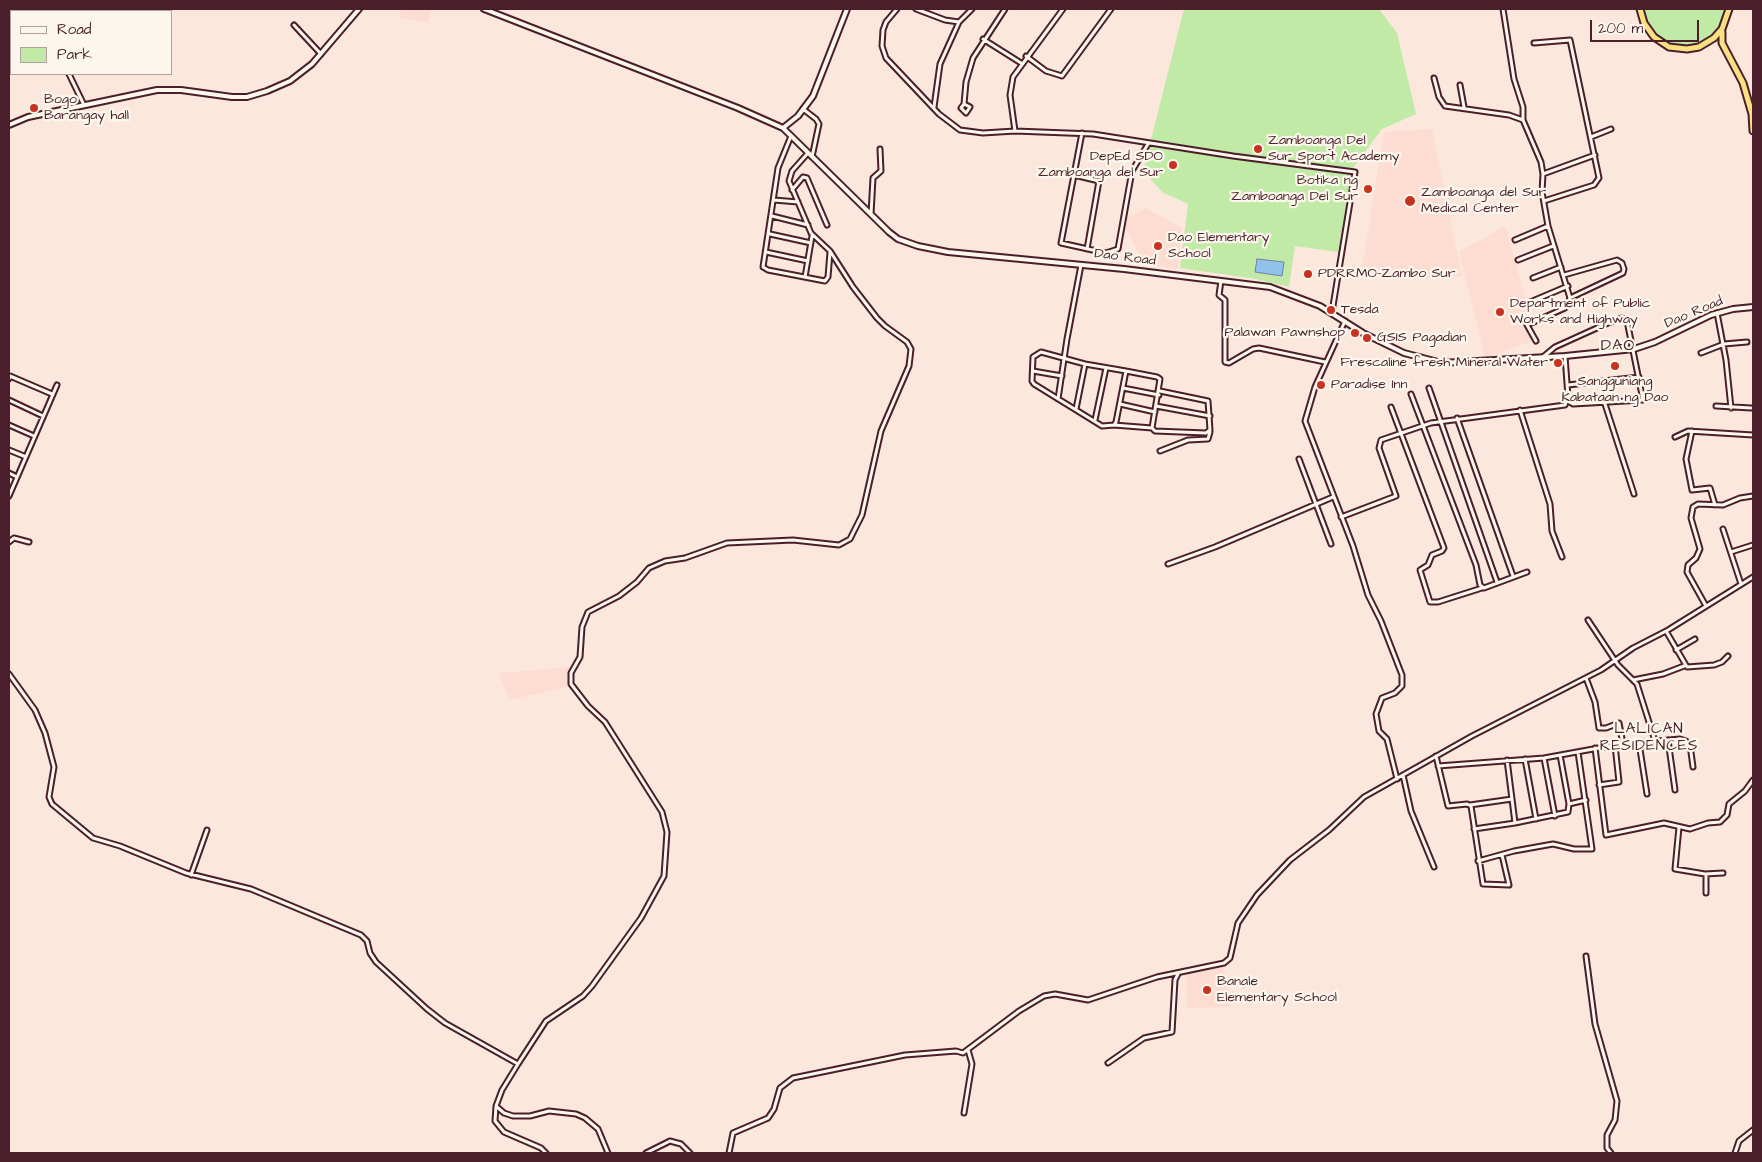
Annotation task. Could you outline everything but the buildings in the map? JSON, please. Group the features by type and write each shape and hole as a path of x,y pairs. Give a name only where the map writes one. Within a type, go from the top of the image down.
{"highway":[{"path":"1640,9 1646,28 1664,44 1687,49 1709,42 1717,43 1723,47"},
{"path":"1729,9 1722,29 1721,39 1723,47 1743,83 1752,114 1753,131"},
{"path":"1709,42 1722,29"}],"street":[{"path":"9,125 28,117 164,90 232,97 253,95 290,81 321,54 359,9"},
{"path":"484,9 738,108 783,128 803,109 813,96 847,9"},
{"path":"897,9 886,22 883,30 884,52 950,123 966,132 1082,133 1148,144 1355,172 1332,312"},
{"path":"916,9 945,20 960,22"},
{"path":"934,107 940,64 960,22 972,9"},
{"path":"964,104 968,72 983,39 1005,9"},
{"path":"1015,131 1010,89 1013,77 1026,56 1063,9"},
{"path":"1026,56 1050,73 1062,76 1111,9"},
{"path":"1503,9 1514,79 1523,106 1523,120 1537,150 1543,174 1542,190 1548,226 1553,246 1568,286 1570,298 1566,308 1527,325 1536,341"},
{"path":"294,25 321,54"},
{"path":"983,39 1021,63"},
{"path":"1534,43 1570,40 1599,178 1598,183 1544,201"},
{"path":"69,75 84,105"},
{"path":"1434,78 1443,104 1509,115 1523,120"},
{"path":"1460,85 1464,107"},
{"path":"803,109 819,124 812,157"},
{"name":"Dao Road","path":"783,128 898,239 918,246 948,252 1221,281 1285,291 1332,312 1389,347 1415,358 1460,363 1543,358 1634,348 1655,342 1717,313 1753,307"},
{"path":"1591,137 1611,129"},
{"path":"1082,133 1061,243 1110,254 1118,249 1132,170 1148,144"},
{"path":"791,136 780,159 770,234 763,264 765,269 826,281 830,251"},
{"path":"871,215 873,178 881,171 880,149"},
{"path":"805,277 812,236 799,202 792,190 790,176 808,153"},
{"path":"1543,174 1595,155"},
{"path":"1074,175 1099,181 1087,249"},
{"path":"792,190 803,177 806,178 827,225"},
{"path":"774,200 799,202"},
{"path":"772,216 808,225"},
{"path":"1515,240 1548,226"},
{"path":"770,234 811,243"},
{"path":"546,1153 541,1148 511,1137 498,1127 495,1115 502,1090 546,1021 584,996 616,954 657,891 666,865 667,832 662,812 605,722 588,706 571,684 571,674 580,656 582,627 588,612 619,596 637,582 650,568 665,561 685,558 727,543 793,540 839,545 850,539 862,515 881,431 909,366 911,349 906,342 877,318 853,287 830,251 812,236"},
{"path":"1518,260 1553,246"},
{"path":"766,252 808,261"},
{"path":"1564,275 1617,260 1622,263 1624,269 1623,273 1570,298"},
{"path":"1058,399 1082,265"},
{"path":"1533,278 1561,267"},
{"path":"1221,281 1219,295 1225,300 1225,362 1229,363 1253,349 1259,348 1326,362"},
{"path":"1528,303 1568,286"},
{"path":"1717,313 1724,344 1731,408"},
{"path":"1543,358 1555,347 1622,318 1629,325 1643,400 1573,404 1568,401"},
{"path":"1345,321 1307,408 1305,421 1368,596 1381,620 1402,678 1403,684 1398,690 1382,698 1376,714 1379,731 1387,739 1397,779"},
{"path":"1701,353 1724,344 1747,342"},
{"path":"1152,428 1161,382 1159,378 1085,364 1041,352 1036,353 1033,357 1033,382 1102,426 1152,428 1155,431 1210,431"},
{"path":"1341,517 1395,497 1378,443 1423,424 1457,418 1563,406 1568,401 1565,356"},
{"path":"1076,409 1085,364"},
{"path":"1095,420 1106,368"},
{"path":"1033,371 1062,376"},
{"path":"1114,425 1126,371"},
{"path":"9,379 10,376 52,394"},
{"path":"1568,385 1639,377"},
{"path":"9,496 57,386"},
{"path":"1123,388 1208,401 1210,416 1208,439 1188,440 1160,451"},
{"path":"1428,388 1497,582"},
{"path":"1411,394 1476,565 1482,588"},
{"path":"9,400 43,416"},
{"path":"1604,401 1634,494"},
{"path":"1120,404 1155,412"},
{"path":"1156,406 1210,416"},
{"path":"1391,406 1444,548 1442,551 1432,555 1430,563 1420,570 1430,602 1438,602 1527,572"},
{"path":"1716,406 1751,408"},
{"path":"1520,410 1550,504 1552,530 1562,557"},
{"path":"1457,418 1513,576"},
{"path":"9,425 34,436"},
{"path":"1675,437 1683,432 1692,431 1753,435"},
{"path":"1692,431 1686,459 1691,489 1693,491 1710,488 1715,505"},
{"path":"9,450 26,457"},
{"path":"1299,459 1331,544"},
{"path":"9,473 18,477"},
{"path":"1168,564 1333,496"},
{"path":"1706,606 1687,572 1688,565 1696,558 1700,549 1691,514 1696,504 1728,504 1740,498 1753,496"},
{"path":"1723,529 1741,584"},
{"path":"9,542 14,538 29,542"},
{"path":"1731,552 1753,545"},
{"path":"729,1153 733,1133 768,1118 774,1109 780,1088 792,1078 905,1055 963,1052 1019,1011 1044,996 1054,994 1088,1000 1157,977 1178,974 1227,961 1242,915 1273,877 1302,850 1335,825 1357,802 1436,756 1586,678 1753,577"},
{"path":"1588,620 1615,660 1637,684 1655,741"},
{"path":"1666,631 1684,666"},
{"path":"1676,650 1695,639"},
{"path":"1632,680 1663,674 1684,666 1688,668 1699,665 1714,665 1722,662 1728,656"},
{"path":"9,674 35,710 45,733 54,767 49,797 52,804 93,838 191,874 251,889 360,935 368,941 370,953 376,962 427,1009 445,1023 518,1064"},
{"path":"1586,678 1600,728 1606,728 1618,723 1623,744"},
{"path":"1438,766 1544,758 1615,745 1668,740 1686,741 1690,745 1694,767"},
{"path":"1668,740 1675,790"},
{"path":"1639,743 1647,794"},
{"path":"1599,785 1619,782 1615,745"},
{"path":"1595,748 1606,836 1664,823 1690,829 1708,823 1721,822 1727,815 1728,805 1746,791 1753,780"},
{"path":"1478,861 1514,851 1553,844 1574,849 1592,850 1578,752"},
{"path":"1474,829 1555,816 1568,812 1569,804 1560,755"},
{"path":"1436,756 1448,806 1469,805 1512,798"},
{"path":"1544,758 1555,816"},
{"path":"1525,759 1536,819"},
{"path":"1507,760 1515,823"},
{"path":"1403,775 1411,811 1434,867"},
{"path":"1569,804 1586,800"},
{"path":"1469,805 1483,884 1508,885 1509,878 1502,855"},
{"path":"1679,827 1675,869 1706,874 1723,873"},
{"path":"191,874 206,830"},
{"path":"1706,874 1706,893"},
{"path":"1586,956 1595,1024 1617,1100 1615,1120 1607,1135 1607,1148 1611,1153"},
{"path":"1108,1064 1144,1038 1172,1032 1175,980 1178,974"},
{"path":"964,1113 972,1069 968,1050"},
{"path":"496,1106 504,1113 513,1116 530,1116 549,1111 576,1114 585,1118 598,1130 608,1153"},
{"path":"1735,1153 1739,1142 1753,1130"},
{"path":"646,1153 670,1141 681,1144 690,1153"}],"shaded area":[{"path":"401,9 431,9 428,22 399,18"},
{"name":"Zamboanga del Sur Medical Center","path":"1432,129 1462,276 1416,278 1362,269 1384,132"},
{"name":"Dao Elementary School","path":"1146,208 1182,228 1178,269 1143,265 1123,220"},
{"path":"1505,226 1528,307 1522,318 1533,341 1485,358 1459,252"},
{"path":"570,667 568,686 510,700 499,673"},
{"name":"Banale Elementary School","path":"1223,966 1232,1006 1187,1009 1186,974"}],"green space":[{"name":"Zamboanga Del Sur Sport Academy","path":"1184,9 1379,9 1397,33 1416,114 1382,129 1353,168 1338,252 1295,246 1289,287 1256,279 1180,268 1188,204 1162,192 1143,171"},
{"path":"1643,9 1726,9 1722,24 1713,36 1700,44 1686,47 1672,45 1656,35 1648,24"}],"water":[{"path":"1257,259 1284,262 1282,276 1255,272"}],"place":[{"name":"Bogo Barangay hall","path":"34,108"},
{"name":"Zamboanga Del Sur Sport Academy","path":"1258,149"},
{"name":"DepEd SDO Zamboanga del Sur","path":"1173,165"},
{"name":"Botika ng Zamboanga Del Sur","path":"1368,189"},
{"name":"Zamboanga del Sur Medical Center","path":"1410,201"},
{"name":"Dao Elementary School","path":"1158,246"},
{"name":"PDRRMO-Zambo Sur","path":"1308,274"},
{"name":"Tesda","path":"1331,310"},
{"name":"Department of Public Works and Highway","path":"1500,312"},
{"name":"Palawan Pawnshop","path":"1355,333"},
{"name":"GSIS Pagadian","path":"1367,338"},
{"name":"Frescaline fresh Mineral Water","path":"1558,363"},
{"name":"Sangguniang Kabataan ng Dao","path":"1615,366"},
{"name":"Paradise Inn","path":"1321,385"},
{"name":"Banale Elementary School","path":"1207,990"}],"district":[{"name":"DAO","path":"1618,347"},
{"name":"LALICAN RESIDENCES","path":"1649,738"}]}
